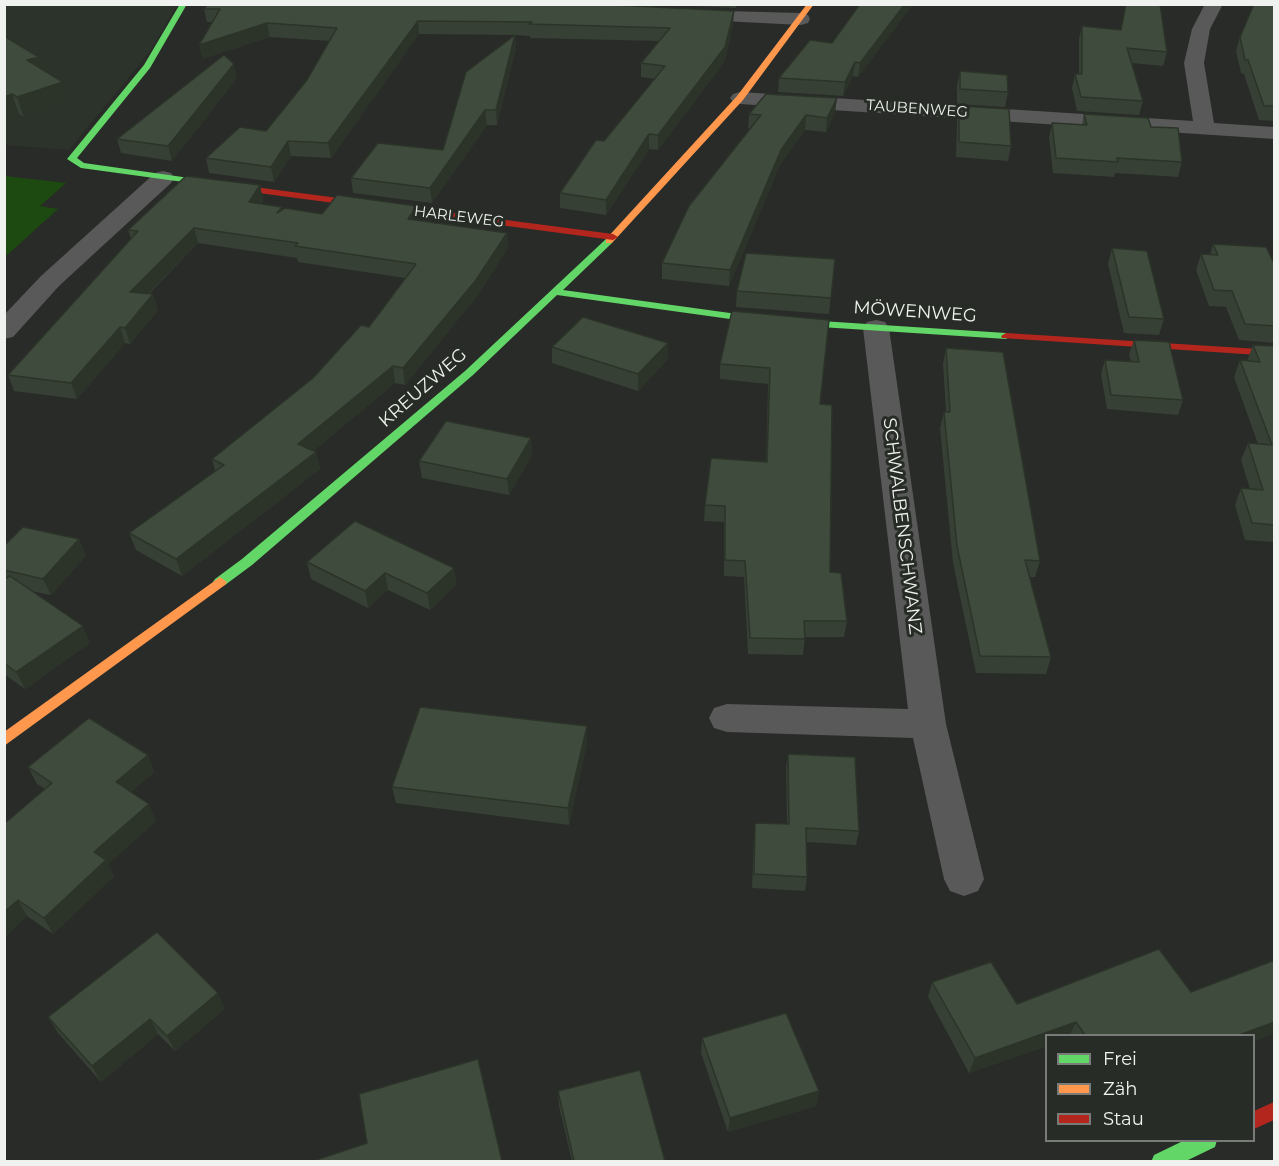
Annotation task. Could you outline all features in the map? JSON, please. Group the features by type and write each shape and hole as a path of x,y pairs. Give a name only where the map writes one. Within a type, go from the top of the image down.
{"street":[{"name":"HARLEWEG","path":"184,4 156,55 118,106 72,159 81,165 162,178 613,237"},
{"path":"1204,127 1194,63 1201,29 1214,4"},
{"path":"672,14 806,12"},
{"name":"KREUZWEG","path":"4,740 247,562 469,373 613,237 740,98 806,12"},
{"name":"TAUBENWEG","path":"740,98 1275,133"},
{"path":"4,332 50,281 162,178"},
{"name":"MÖWENWEG","path":"555,292 759,320 1275,353"},
{"name":"SCHWALBENSCHWANZ","path":"876,328 928,724 964,879"},
{"path":"727,718 928,724"},
{"path":"1255,1120 1275,1111"},
{"path":"1161,1161 1204,1142"}],"shaded area":[{"path":"4,5 177,5 151,50 69,150 5,145"}],"green space":[{"path":"5,176 66,183 40,206 58,209 5,257"}],"building":[{"path":"208,4 593,4 734,11 725,47 658,135 649,134 606,200 560,193 596,140 604,141 665,66 641,63 670,28 529,24 532,22 418,21 328,143 288,141 271,167 206,158 240,127 266,131 307,80 337,28 267,23 199,45 220,9 204,9"},
{"path":"860,4 905,4 860,63 855,62 845,82 779,78 810,40 832,43"},
{"path":"1126,4 1160,4 1167,52 1127,48 1143,101 1081,97 1075,74 1082,74 1082,26 1121,30"},
{"path":"1254,4 1275,4 1275,106 1264,106 1248,60 1245,60 1240,37"},
{"path":"515,35 496,110 485,110 430,188 351,178 378,143 443,150 466,72"},
{"path":"4,36 39,57 27,60 63,82 17,97 12,94 4,97"},
{"path":"224,55 234,64 168,146 117,139"},
{"path":"960,71 1007,75 1008,92 960,89"},
{"path":"766,94 837,98 827,118 806,115 781,150 730,270 662,263 689,206 761,115 749,114"},
{"path":"959,106 1009,109 1011,146 959,142"},
{"path":"1084,114 1148,118 1151,127 1178,128 1182,162 1117,158 1118,162 1056,158 1052,123 1087,125"},
{"path":"186,176 260,185 249,202 282,207 277,213 285,208 322,214 337,195 417,206 408,219 507,233 476,280 403,368 393,366 298,444 316,452 176,559 129,533 224,465 212,459 313,378 361,325 369,327 416,264 295,246 298,243 194,228 130,292 153,294 125,328 120,327 71,383 8,375 138,231 128,230"},
{"path":"1213,244 1266,247 1275,265 1275,326 1245,324 1232,291 1214,290 1201,254 1218,255"},
{"path":"1112,248 1147,251 1164,319 1129,317"},
{"path":"746,253 835,259 831,298 737,291"},
{"path":"732,311 829,320 820,404 832,405 830,572 841,573 847,621 804,621 805,639 750,638 745,561 725,560 725,506 705,505 711,458 767,462 770,368 720,364"},
{"path":"583,317 668,343 638,374 552,347"},
{"path":"1134,340 1169,342 1183,400 1111,395 1105,360 1139,362"},
{"path":"1253,345 1275,346 1275,525 1252,523 1241,488 1263,490 1248,443 1272,445 1240,360 1260,362"},
{"path":"946,348 1003,352 1040,561 1025,560 1051,657 980,656 957,546 944,412 950,412"},
{"path":"446,421 531,438 507,479 419,461"},
{"path":"355,521 454,568 427,593 385,573 365,591 307,562"},
{"path":"23,527 79,539 43,579 4,570 4,546"},
{"path":"10,576 83,626 16,672 4,663 4,579"},
{"path":"420,707 587,726 568,808 392,787"},
{"path":"89,718 148,755 116,782 149,804 94,852 106,860 44,918 18,900 4,912 4,824 52,783 28,767"},
{"path":"788,754 855,757 859,831 806,828 807,877 754,874 755,823 789,824"},
{"path":"157,932 218,993 167,1036 150,1019 92,1066 48,1017"},
{"path":"1159,949 1191,992 1275,960 1275,1022 1242,1034 1084,1034 1076,1022 975,1058 932,982 991,962 1017,1004"},
{"path":"786,1013 819,1091 730,1118 702,1038"},
{"path":"478,1059 502,1161 313,1161 367,1143 359,1094"},
{"path":"640,1070 665,1161 574,1161 558,1091"}],"traffic: fast":[{"path":"184,4 147,66 72,159 81,165 239,188"},
{"path":"220,582 247,562 469,373 609,241"},
{"path":"555,292 759,320 1006,336"},
{"path":"1161,1162 1204,1142"}],"traffic: slow":[{"path":"609,241 740,98 811,4"},
{"path":"4,740 220,582"}],"traffic: jam":[{"path":"239,188 613,237"},
{"path":"1006,336 1274,353"},
{"path":"1255,1120 1274,1111"}]}
